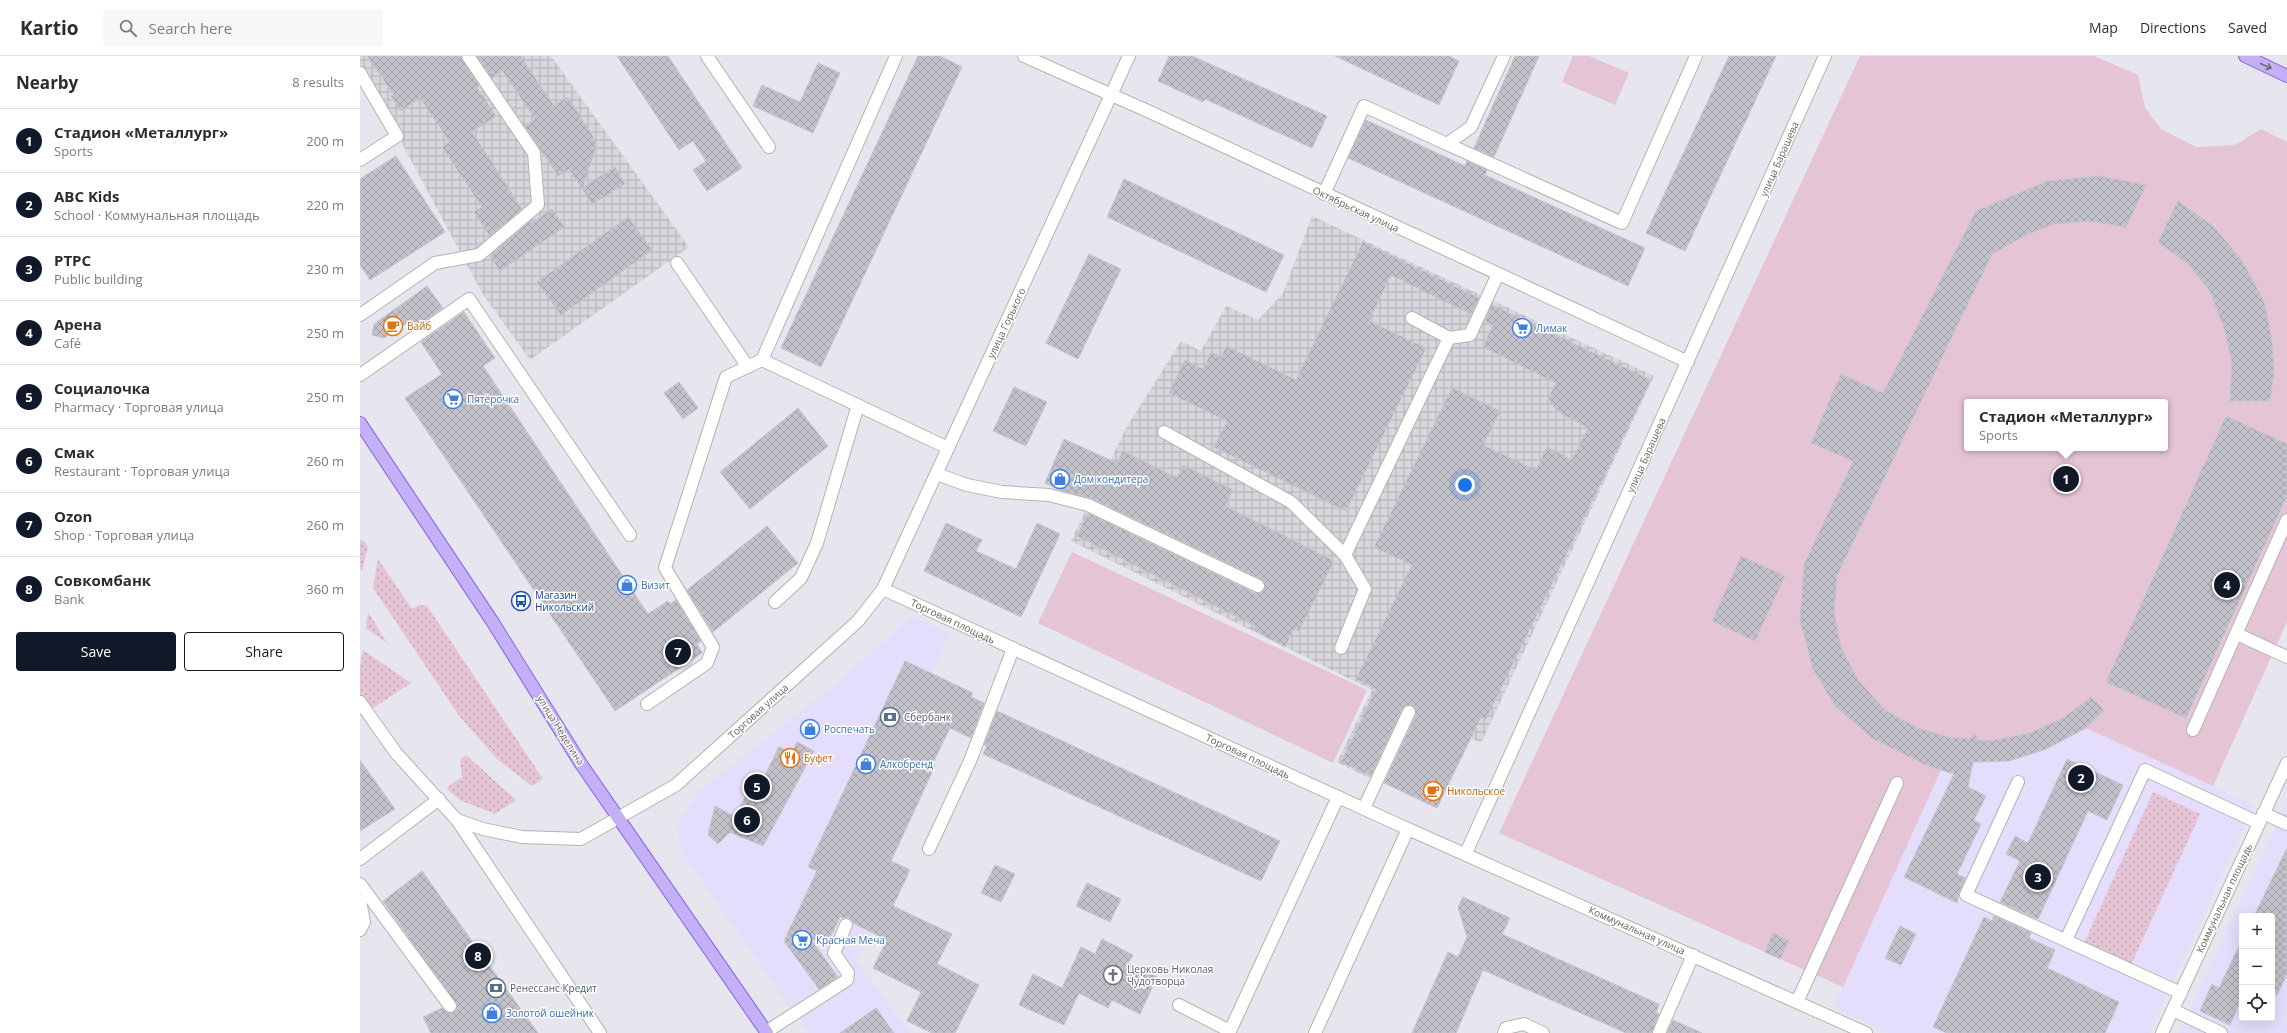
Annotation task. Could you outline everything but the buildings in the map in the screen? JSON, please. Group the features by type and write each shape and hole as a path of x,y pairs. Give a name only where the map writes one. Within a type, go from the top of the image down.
{"main road":[{"path":"2245,56 2287,76"},
{"name":"улица Неделина","path":"360,424 492,621 581,764 619,816 766,1033"}],"street":[{"path":"360,315 435,263 479,255 538,205 534,153 468,56"},
{"path":"708,56 769,147"},
{"path":"647,704 707,663 713,647 665,568 726,377 762,360 896,56"},
{"name":"Октябрьская улица","path":"1024,56 1688,362"},
{"name":"улица Горького","path":"883,589 1128,56"},
{"path":"1447,144 1471,127 1504,56"},
{"path":"1324,194 1364,106 1622,223 1696,56"},
{"name":"улица Барашева","path":"1466,853 1825,56"},
{"path":"360,73 397,136 360,160"},
{"path":"677,262 748,367"},
{"path":"1412,318 1449,338 1470,335 1498,274"},
{"path":"360,375 468,299 630,534"},
{"path":"1345,555 1449,338"},
{"path":"762,360 948,448"},
{"path":"776,602 801,578 817,542 858,405"},
{"path":"1164,432 1291,502 1345,555 1365,589 1341,648"},
{"path":"937,474 967,485 1002,492 1049,495 1088,505 1258,586"},
{"path":"2193,730 2287,520"},
{"name":"Торговая улица","path":"457,820 483,829 522,837 580,840 619,816 676,785 858,621 883,589"},
{"name":"Торговая площадь","path":"883,589 1408,829"},
{"path":"2237,634 2287,657"},
{"path":"929,849 970,761 1013,648"},
{"path":"360,702 396,753 457,820 600,1033"},
{"path":"1364,808 1410,712"},
{"name":"Коммунальная площадь","path":"2162,1033 2287,763"},
{"path":"2066,940 2145,770 2261,818 2287,824"},
{"path":"2018,782 1966,895 2181,993"},
{"path":"1797,1002 1897,783"},
{"path":"1180,1005 1230,1031 1338,797"},
{"path":"360,859 438,799"},
{"path":"1315,1033 1408,829"},
{"name":"Коммунальная улица","path":"1408,829 1466,853 1866,1033"},
{"path":"360,884 450,1006"},
{"path":"360,901 364,922 360,930"},
{"path":"766,1033 847,980 848,973 834,953 846,925"},
{"path":"1659,1033 1693,955"},
{"path":"2173,1010 2221,1033"},
{"path":"1504,1033 1506,1028 1524,1024 1543,1033"}],"shaded area":[{"path":"360,56 551,56 689,247 530,360 482,293 360,65"},
{"path":"1573,56 1589,56 1629,73 1615,105 1562,82"},
{"path":"1860,56 2094,56 2138,75 2145,108 2161,129 2196,147 2235,145 2261,129 2287,142 2287,622 2213,786 2086,728 1973,762 1970,775 1941,770 1843,987 1499,833"},
{"path":"1312,216 1654,376 1481,743 1408,708 1373,780 1337,762 1372,690 1071,541 1125,430 1181,341 1201,351 1226,306 1258,320 1283,293"},
{"path":"360,540 364,541 368,547 362,571 360,568"},
{"path":"1072,552 1367,690 1333,763 1038,623"},
{"path":"378,559 412,609 419,605 427,606 543,779 532,786 497,759 460,717 373,588"},
{"path":"368,612 387,643 366,628"},
{"path":"912,616 950,634 833,883 882,905 857,961 910,1033 808,1033 681,851 677,824 699,791 834,686"},
{"path":"363,650 411,683 370,710 360,697 360,668"},
{"path":"2086,728 2254,805 2149,1033 1889,1033 1833,1008 1941,770 1970,775 1973,762"},
{"path":"466,755 516,800 495,814 460,800 446,788 462,777 460,760"},
{"path":"2153,792 2200,814 2131,965 2084,943"},
{"path":"2287,803 2287,1033 2179,1033"}],"place":[{"name":"Вайб","path":"393,326"},
{"name":"Лимак","path":"1522,328"},
{"name":"Пятёрочка","path":"453,399"},
{"name":"Дом кондитера","path":"1060,479"},
{"name":"Стадион «Металлург»","path":"2066,479"},
{"name":"Визит","path":"627,585"},
{"name":"Арена","path":"2227,585"},
{"name":"Магазин Никольский","path":"521,601"},
{"name":"Ozon","path":"678,652"},
{"name":"Сбербанк","path":"890,717"},
{"name":"Роспечать","path":"810,729"},
{"name":"Буфет","path":"790,758"},
{"name":"Алкобренд","path":"866,764"},
{"name":"ABC Kids","path":"2081,778"},
{"name":"Социалочка","path":"757,787"},
{"name":"Никольское","path":"1433,791"},
{"name":"Смак","path":"747,820"},
{"name":"РТРС","path":"2038,877"},
{"name":"Красная Меча","path":"802,940"},
{"name":"Совкомбанк","path":"478,956"},
{"name":"Церковь Николая Чудотворца","path":"1113,975"},
{"name":"Ренессанс Кредит","path":"496,988"},
{"name":"Золотой ошейник","path":"492,1013"}]}
